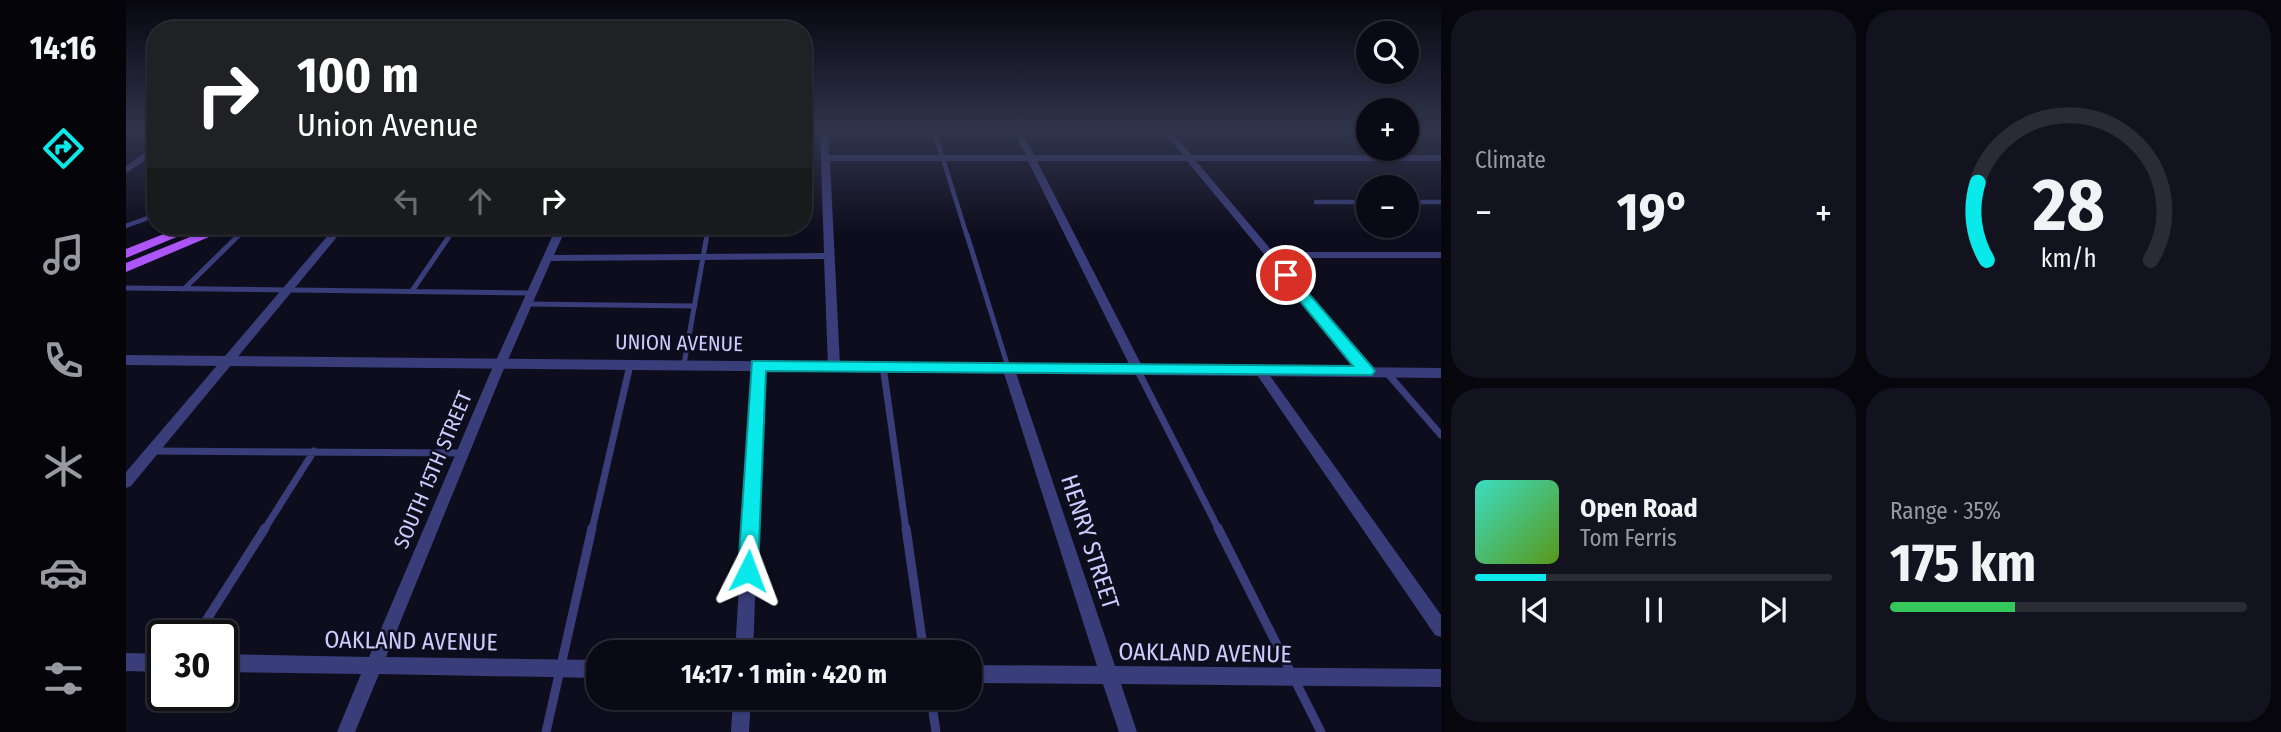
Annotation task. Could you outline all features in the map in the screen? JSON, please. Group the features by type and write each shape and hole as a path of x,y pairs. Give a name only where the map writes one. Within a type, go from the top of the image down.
{"main road":[{"path":"126,254 174,235"},
{"path":"126,268 206,235"}],"street":[{"path":"825,164 834,366"},
{"path":"1034,164 1137,368"},
{"path":"1195,164 1367,371"},
{"path":"126,482 333,235"},
{"name":"SOUTH 15TH STREET","path":"346,732 500,363 558,235"},
{"path":"1269,255 1441,255"},
{"path":"548,258 830,256"},
{"name":"UNION AVENUE","path":"126,360 1259,369 1441,373"},
{"path":"745,640 758,365"},
{"name":"HENRY STREET","path":"1008,367 1128,732"},
{"path":"1259,369 1441,629"},
{"path":"126,662 147,663"},
{"name":"OAKLAND AVENUE","path":"238,663 586,668"},
{"name":"OAKLAND AVENUE","path":"982,674 1441,678"},
{"path":"740,732 741,710"}],"lane":[{"path":"944,164 1008,367"},
{"path":"1316,202 1356,202"},
{"path":"1419,202 1441,202"},
{"path":"126,226 147,218"},
{"path":"184,289 239,235"},
{"path":"412,291 450,235"},
{"path":"684,364 708,235"},
{"path":"126,288 412,291 695,306"},
{"path":"546,732 630,364"},
{"path":"883,366 922,640"},
{"path":"1137,368 1321,732"},
{"path":"1385,372 1441,435"},
{"path":"152,451 463,453"},
{"path":"207,620 314,451"},
{"path":"933,710 936,732"}],"route":[{"path":"748,571 758,365 1367,371 1286,275"}]}
